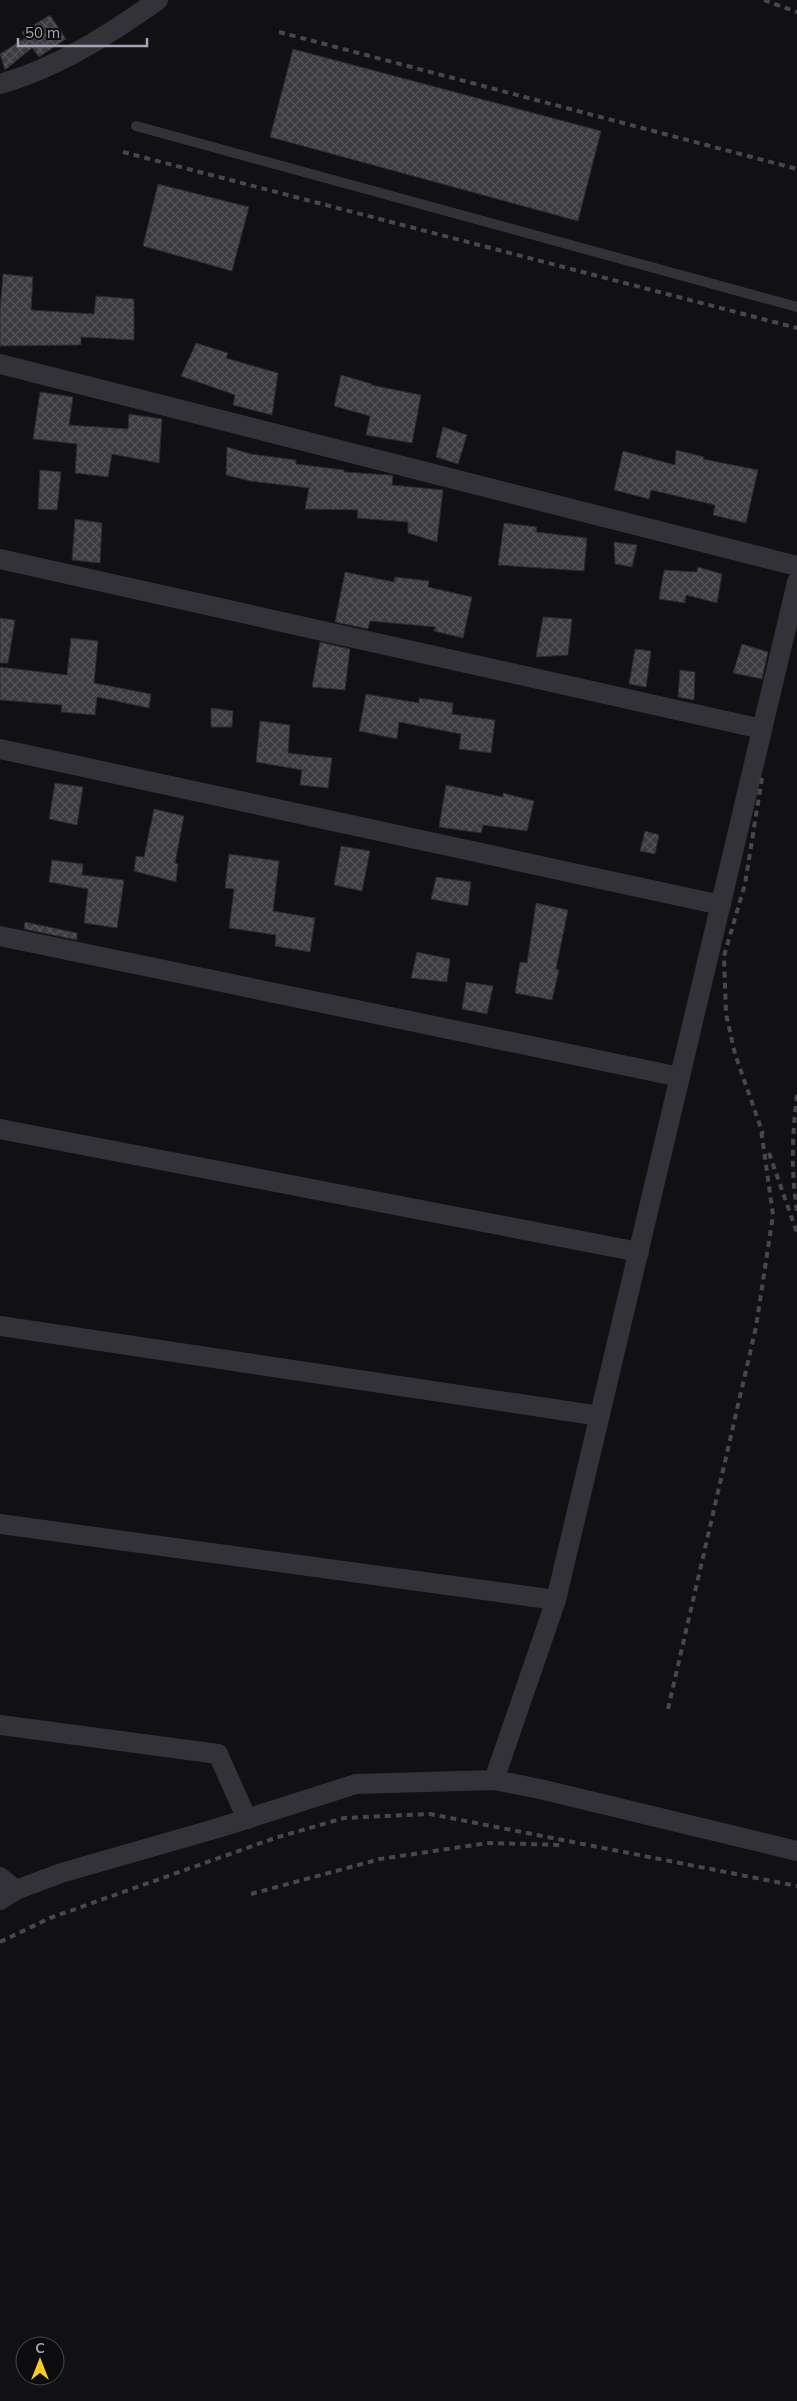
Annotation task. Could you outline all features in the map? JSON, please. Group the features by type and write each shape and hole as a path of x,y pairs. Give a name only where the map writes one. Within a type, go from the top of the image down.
{"street":[{"path":"0,84 23,78 75,52 158,0"},
{"path":"0,364 797,566"},
{"path":"0,559 762,729"},
{"path":"494,1780 556,1600 797,582"},
{"path":"0,749 721,905"},
{"path":"0,936 680,1077"},
{"path":"0,1129 638,1252"},
{"path":"0,1326 600,1416"},
{"path":"0,1524 556,1600"},
{"path":"0,1725 218,1754 247,1819"},
{"path":"0,1877 8,1895 61,1874 247,1819 356,1784 494,1780 540,1788 797,1851"}],"lane":[{"path":"136,126 797,307"}],"building":[{"path":"50,15 66,39 39,57 32,48 5,70 0,54 25,38 22,32"},
{"path":"293,49 601,131 578,221 270,137"},
{"path":"158,184 249,207 232,271 143,246"},
{"path":"3,274 33,277 31,310 94,314 96,296 134,299 134,340 81,337 81,345 0,346"},
{"path":"196,343 228,353 226,358 278,373 272,415 233,405 235,395 181,376"},
{"path":"341,375 371,385 421,395 412,443 366,435 370,416 334,406"},
{"path":"40,392 73,397 69,425 128,429 129,414 162,419 159,463 112,454 108,477 75,473 77,444 33,439"},
{"path":"443,427 467,435 458,464 436,457"},
{"path":"227,447 251,454 296,460 296,464 344,470 344,472 390,475 393,476 392,485 443,490 437,542 408,533 408,522 357,518 358,510 305,509 309,488 250,481 226,475"},
{"path":"676,450 704,457 703,459 758,470 746,523 713,515 715,505 651,490 649,499 614,490 623,451 675,465"},
{"path":"40,470 61,472 57,510 38,509"},
{"path":"75,519 102,523 100,563 72,560"},
{"path":"504,523 537,527 536,532 587,538 584,571 498,565"},
{"path":"614,542 637,545 632,567 615,564"},
{"path":"698,567 722,574 717,603 686,595 685,603 659,599 664,570 697,572"},
{"path":"345,572 394,582 395,577 429,581 428,587 472,597 463,638 434,631 436,627 370,621 368,629 335,622"},
{"path":"543,617 572,619 568,655 536,657"},
{"path":"0,618 15,620 8,663 0,663"},
{"path":"71,638 98,641 94,683 151,694 149,708 97,697 95,715 61,712 62,705 0,700 0,667 67,675"},
{"path":"320,642 350,649 345,690 312,687"},
{"path":"742,644 768,652 762,679 733,673"},
{"path":"635,649 651,651 646,687 629,684"},
{"path":"680,670 695,672 694,700 678,697"},
{"path":"366,694 419,703 419,698 453,703 452,714 495,720 491,753 459,749 461,734 399,722 397,739 359,731"},
{"path":"211,708 233,711 232,727 211,727"},
{"path":"260,721 290,725 288,753 332,758 328,788 300,785 302,770 256,762"},
{"path":"55,783 83,787 77,825 49,819"},
{"path":"446,785 503,797 503,793 534,801 527,831 483,825 481,833 439,827"},
{"path":"154,809 184,816 175,863 178,864 176,882 134,871 136,856 144,857"},
{"path":"645,831 659,835 655,854 640,851"},
{"path":"341,846 370,851 362,891 334,885"},
{"path":"229,854 279,861 273,911 315,918 310,952 275,946 276,935 229,928 234,889 225,888"},
{"path":"52,860 83,864 82,875 124,880 117,928 84,923 88,889 49,882"},
{"path":"436,877 471,882 468,906 431,899"},
{"path":"536,903 568,910 556,969 559,970 552,1000 515,993 520,962 527,963"},
{"path":"25,922 77,933 77,940 24,929"},
{"path":"417,952 450,959 447,982 411,978"},
{"path":"466,982 493,986 487,1014 462,1009"}],"railway":[{"path":"764,0 797,12"},
{"path":"279,32 797,169"},
{"path":"123,152 797,328"},
{"path":"762,778 745,884 724,956 726,1014 735,1054 763,1134"},
{"path":"797,1095 793,1153 797,1211"},
{"path":"668,1709 756,1327 773,1215 761,1129"},
{"path":"769,1153 797,1233"},
{"path":"0,1942 50,1918 275,1838 344,1818 430,1814 797,1886"},
{"path":"251,1894 380,1859 488,1843 563,1845"}]}
